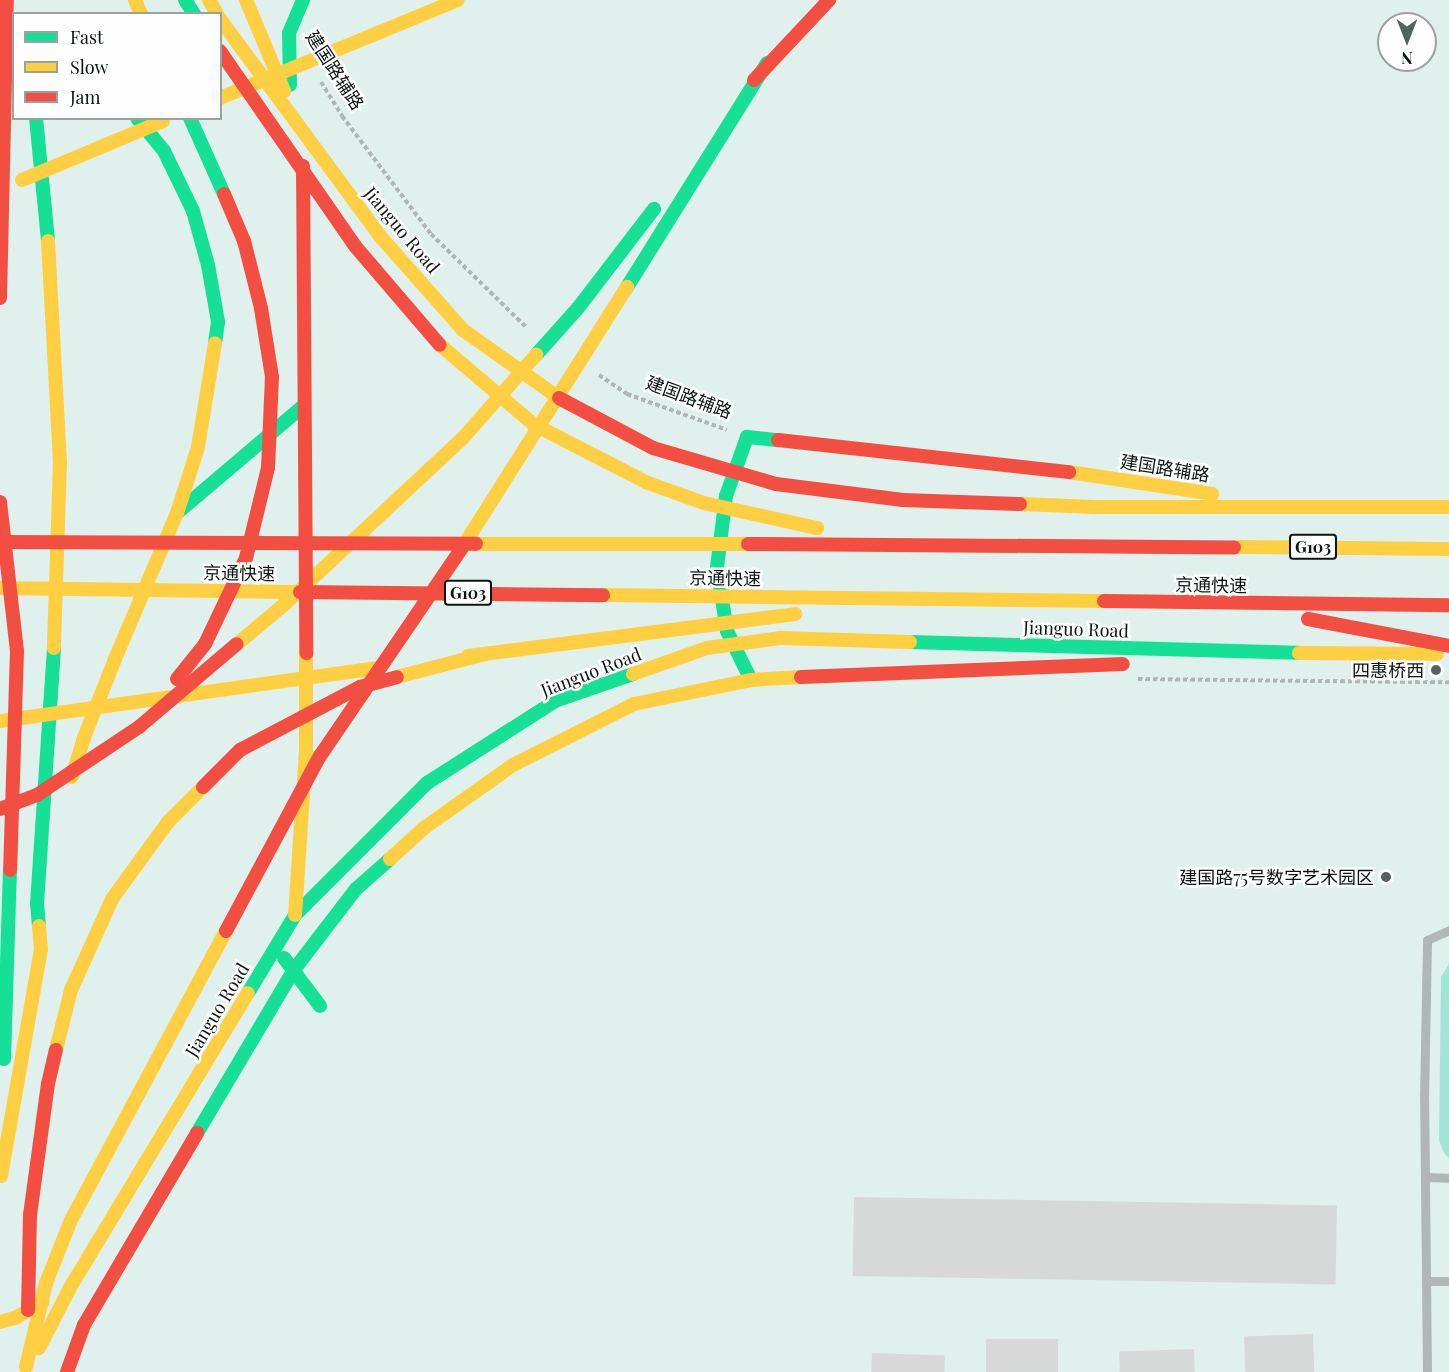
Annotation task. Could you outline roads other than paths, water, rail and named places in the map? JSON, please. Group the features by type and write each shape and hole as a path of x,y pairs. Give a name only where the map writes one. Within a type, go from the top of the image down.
{"main road":[{"path":"0,298 7,0"},
{"path":"246,0 302,132"},
{"path":"295,915 306,749 302,132 289,82 289,33 303,0"},
{"path":"222,97 458,0"},
{"path":"680,176 767,63 829,0"},
{"name":"Jianguo Road","path":"222,22 380,235 463,330 553,395 653,448 776,484 903,500 1095,507 1449,507"},
{"path":"222,54 355,246 440,346 533,423 648,483 704,503 772,520 910,543"},
{"path":"26,1370 46,1283 71,1220 320,756 498,494 767,63"},
{"path":"0,1176 41,949 37,904 54,651 60,463 52,286 36,120"},
{"path":"68,795 82,740 177,513 198,447 218,322 208,265 193,211 164,151 139,120"},
{"path":"0,189 165,120"},
{"path":"139,727 205,644 246,558 268,468 273,377 261,308 244,241 191,120"},
{"path":"0,809 38,795 139,727 286,603 463,438 578,308 665,195"},
{"path":"177,513 303,406"},
{"name":"建国路辅路","path":"751,680 727,631 717,567 726,496 747,437 1092,475 1288,506"},
{"path":"0,502 17,651 0,1195"},
{"name":"京通快速","path":"0,542 277,545 910,543 1449,549"},
{"name":"京通快速","path":"0,588 1449,605"},
{"path":"0,721 489,653 936,598"},
{"path":"1227,603 1449,646"},
{"name":"Jianguo Road","path":"0,1322 15,1318 71,1286 295,915 427,783 555,701 707,648 780,638 1327,654 1449,653"},
{"path":"26,1370 30,1215 48,1084 71,990 112,899 168,822 240,750 360,687 489,653"},
{"path":"67,1372 84,1325 293,971 356,890 424,828 513,765 634,705 751,680 870,672 1327,654"},
{"path":"37,904 55,839"},
{"path":"277,946 320,1006"},
{"path":"26,1370 71,1286"}],"lane":[{"path":"1427,1372 1425,1178 1427,940 1449,930"},
{"path":"1425,1178 1449,1178"},
{"path":"1426,1281 1449,1281"}],"place":[{"name":"四惠桥西","path":"1436,670"},
{"name":"建国路75号数字艺术园区","path":"1386,877"}]}
